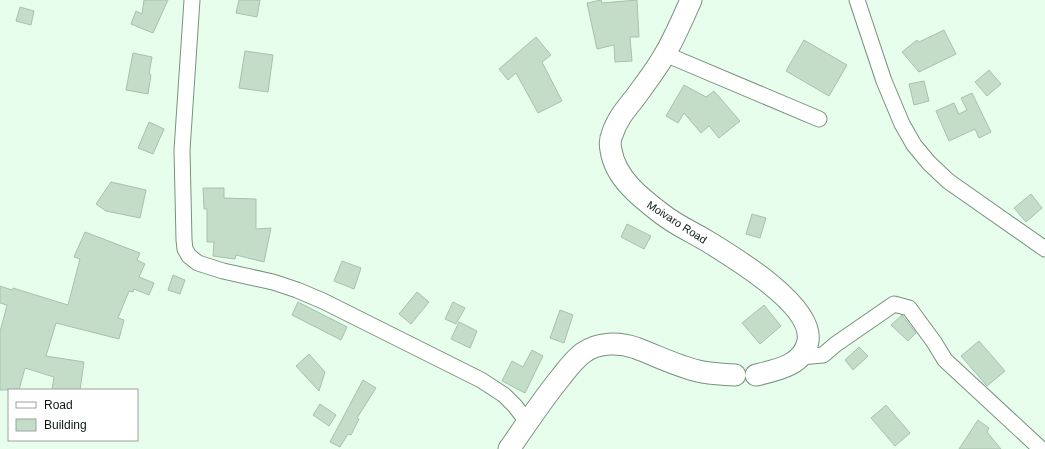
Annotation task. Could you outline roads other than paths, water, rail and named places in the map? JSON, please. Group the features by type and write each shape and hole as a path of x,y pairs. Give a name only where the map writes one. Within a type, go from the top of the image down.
{"street":[{"path":"192,0 182,150 184,240 185,249 189,256 198,263 223,271 274,282 297,290 330,305 470,374 495,388 515,406 528,423"},
{"name":"Moivaro Road","path":"691,0 665,54 649,79 618,120 611,136 611,149 615,166 642,199 664,216 708,241 752,270 780,292 796,308 806,323 809,335 806,348 800,357"},
{"path":"857,0 884,81 902,124 914,146 948,181 1045,249"},
{"path":"665,54 819,119"},
{"path":"509,449 552,388 578,358 592,348 606,344 619,344 633,347 699,372 756,375 779,370 800,357 823,355 836,344 894,304 909,308 934,342 945,360 1041,449"}]}
